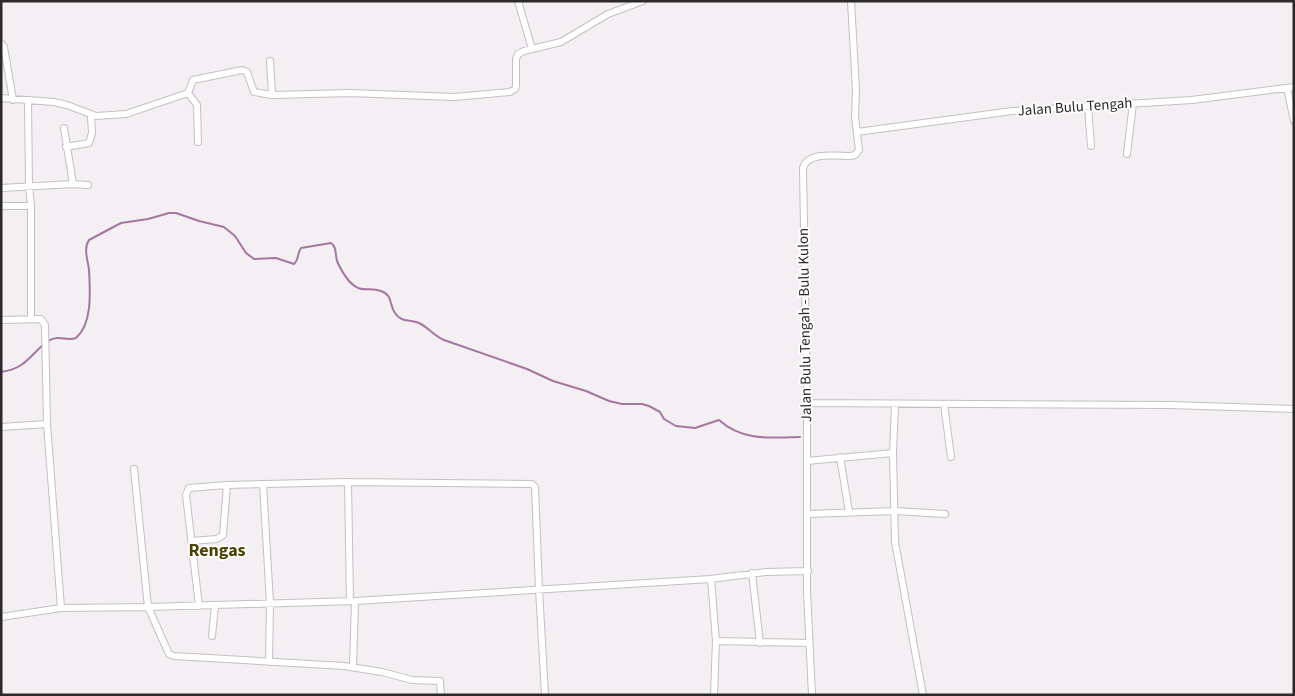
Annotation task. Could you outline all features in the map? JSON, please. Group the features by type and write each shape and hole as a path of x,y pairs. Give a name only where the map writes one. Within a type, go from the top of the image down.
{"street":[{"path":"518,1 532,49"},
{"path":"188,93 193,80 242,70 247,72 254,92 272,95 350,93 454,97 510,92 516,86 516,56 521,52 564,40 608,14 642,1"},
{"name":"Jalan Bulu Tengah - Bulu Kulon","path":"812,695 809,644 803,168 807,161 813,158 855,155 859,150 856,132 851,1"},
{"path":"1,43 4,47 13,100"},
{"path":"270,61 272,95"},
{"path":"1290,88 1294,121"},
{"name":"Jalan Bulu Tengah","path":"856,132 1012,111 1192,100 1290,88"},
{"path":"1,98 61,103 91,116 126,114 188,93"},
{"path":"188,93 197,105 198,142"},
{"path":"28,101 31,206 31,319"},
{"path":"1127,154 1133,103"},
{"path":"1088,107 1091,146"},
{"path":"66,147 89,143 92,133 91,116"},
{"path":"64,128 73,184"},
{"path":"1,188 73,184 88,185"},
{"path":"1,206 31,206"},
{"path":"1,320 41,319 45,325 47,424 61,608"},
{"path":"807,402 1170,405 1294,409"},
{"path":"895,404 893,453 895,542 923,695"},
{"path":"944,404 951,457"},
{"path":"1,427 47,424"},
{"path":"807,461 893,453"},
{"path":"840,457 849,512"},
{"path":"134,470 148,607 167,652 172,656 353,667 412,680 440,681 441,695"},
{"path":"199,606 187,491 193,487 348,482 534,485 545,695"},
{"path":"348,482 353,667"},
{"path":"264,484 270,603 269,662"},
{"path":"192,541 218,539 223,535 227,485"},
{"path":"808,514 895,511 945,514"},
{"path":"1,617 61,608 352,601 711,579 752,573 808,571"},
{"path":"752,573 760,643"},
{"path":"711,579 716,641 714,695"},
{"path":"212,636 214,605"},
{"path":"716,641 809,644"}],"waterway":[{"path":"48,341 56,338 76,338 85,324 90,296 86,251 89,240 121,223 176,213 224,227 235,236 246,253 254,259 276,258 294,264 297,261 301,248 331,243 335,249 338,264 349,281 358,288 385,293 393,310 403,320 419,323 444,340 527,369 553,381 586,391 609,401 649,406 660,412 664,419 676,426 695,428 719,420 737,432 747,435 767,438 800,437"},
{"path":"1,372 21,365 44,344"}],"district":[{"name":"Rengas","path":"217,550"}]}
